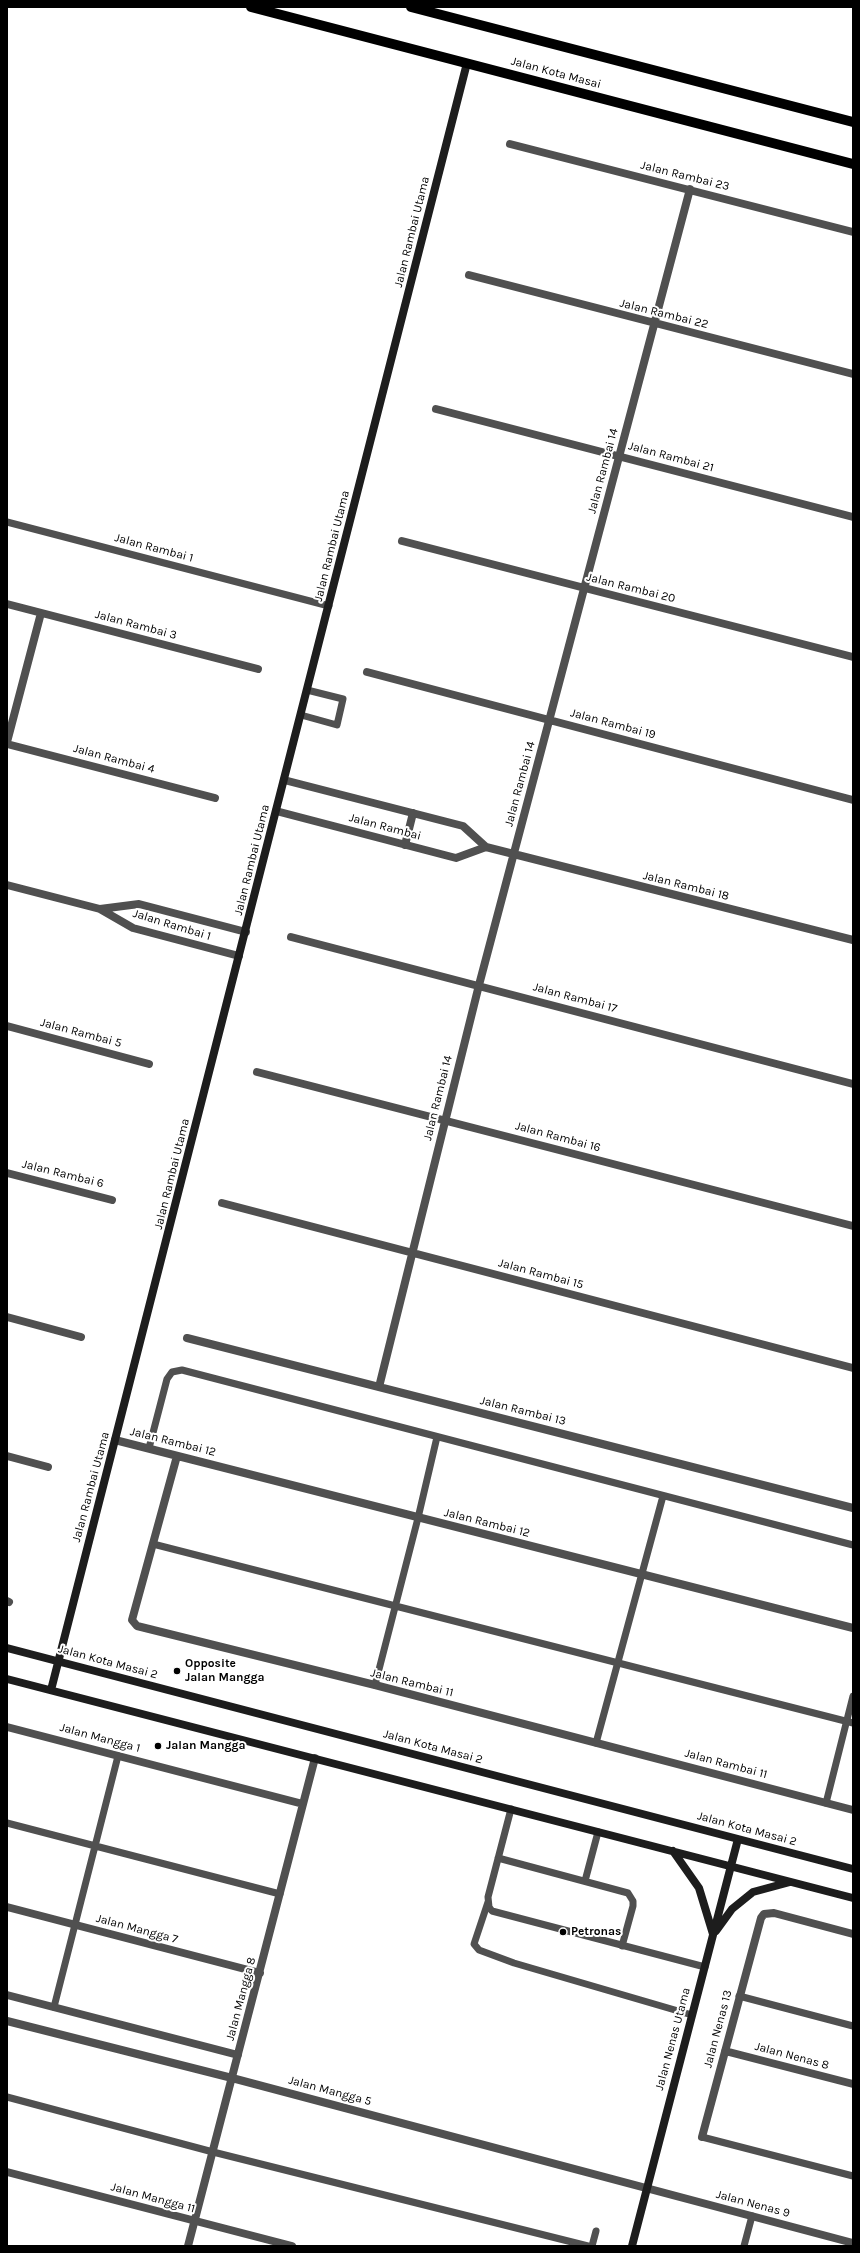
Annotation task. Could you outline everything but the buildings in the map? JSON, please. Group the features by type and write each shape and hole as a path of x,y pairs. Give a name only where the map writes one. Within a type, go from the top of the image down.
{"main road":[{"name":"Jalan Kota Masai","path":"252,7 853,164"},
{"path":"411,7 853,122"}],"street":[{"name":"Jalan Rambai Utama","path":"51,1690 467,63"},
{"name":"Jalan Rambai 23","path":"510,144 853,232"},
{"name":"Jalan Rambai 14","path":"379,1387 479,985 690,189"},
{"name":"Jalan Rambai 22","path":"469,275 654,324 853,374"},
{"name":"Jalan Rambai 21","path":"436,409 853,517"},
{"name":"Jalan Rambai 20","path":"402,541 853,657"},
{"name":"Jalan Rambai 3","path":"7,604 258,669"},
{"path":"7,743 41,613"},
{"name":"Jalan Rambai 19","path":"366,672 550,719 853,800"},
{"name":"Jalan Rambai 4","path":"7,743 215,798"},
{"name":"Jalan Rambai","path":"284,780 464,826 486,847 514,854"},
{"name":"Jalan Rambai","path":"276,811 456,858 486,847"},
{"path":"405,845 413,813"},
{"name":"Jalan Rambai 18","path":"514,854 853,940"},
{"name":"Jalan Rambai 1","path":"7,885 100,909 133,928 239,956"},
{"name":"Jalan Rambai 1","path":"100,909 139,904 246,932"},
{"name":"Jalan Rambai 17","path":"291,936 853,1084"},
{"name":"Jalan Rambai 5","path":"7,1026 149,1064"},
{"name":"Jalan Rambai 16","path":"257,1072 853,1226"},
{"name":"Jalan Rambai 6","path":"7,1172 112,1200"},
{"name":"Jalan Rambai 15","path":"222,1203 853,1368"},
{"path":"7,1317 80,1337"},
{"name":"Jalan Rambai 13","path":"187,1338 853,1508"},
{"name":"Jalan Rambai 12","path":"115,1440 853,1628"},
{"path":"7,1456 48,1467"},
{"name":"Jalan Rambai 11","path":"177,1456 132,1620 137,1626 375,1685 853,1810"},
{"name":"Jalan Kota Masai 2","path":"7,1648 853,1869"},
{"path":"7,1679 853,1898"},
{"name":"Jalan Mangga 1","path":"7,1727 303,1804"},
{"name":"Jalan Mangga 8","path":"188,2246 315,1758"},
{"name":"Jalan Nenas Utama","path":"632,2246 738,1839"},
{"path":"673,1851 699,1888 713,1935"},
{"path":"713,1935 732,1909 753,1892 792,1882"},
{"name":"Jalan Mangga 7","path":"7,1908 260,1973"},
{"name":"Jalan Nenas 13","path":"702,2137 757,1927 761,1918 769,1913 853,1934"},
{"path":"7,1995 238,2055"},
{"name":"Jalan Mangga 5","path":"7,2022 232,2078 647,2187"},
{"name":"Jalan Nenas 8","path":"725,2051 853,2084"},
{"name":"Jalan Mangga 11","path":"7,2172 292,2246"},
{"name":"Jalan Nenas 9","path":"647,2187 853,2243"}],"lane":[{"name":"Jalan Rambai 1","path":"7,522 329,606"},
{"path":"301,715 337,725 343,699 307,690"},
{"path":"149,1448 167,1379 169,1375 177,1370 853,1545"},
{"path":"375,1685 418,1518 437,1437"},
{"path":"596,1743 663,1496"},
{"path":"153,1544 850,1722"},
{"path":"826,1803 850,1722 853,1696"},
{"path":"54,2007 118,1756"},
{"path":"511,1809 488,1902 474,1944 479,1950 514,1963 692,2015"},
{"path":"7,1822 280,1894"},
{"path":"585,1880 598,1832"},
{"path":"498,1858 624,1891 631,1897 633,1906 622,1946"},
{"path":"488,1902 489,1907 497,1913 705,1967"},
{"path":"739,1996 853,2026"},
{"path":"7,2097 213,2152 588,2246"},
{"path":"702,2137 853,2176"},
{"path":"744,2246 752,2216"},
{"path":"592,2246 596,2232"}],"place":[{"name":"Opposite Jalan Mangga","path":"177,1671"},
{"name":"Jalan Mangga","path":"158,1746"},
{"name":"Petronas","path":"563,1932"}]}
